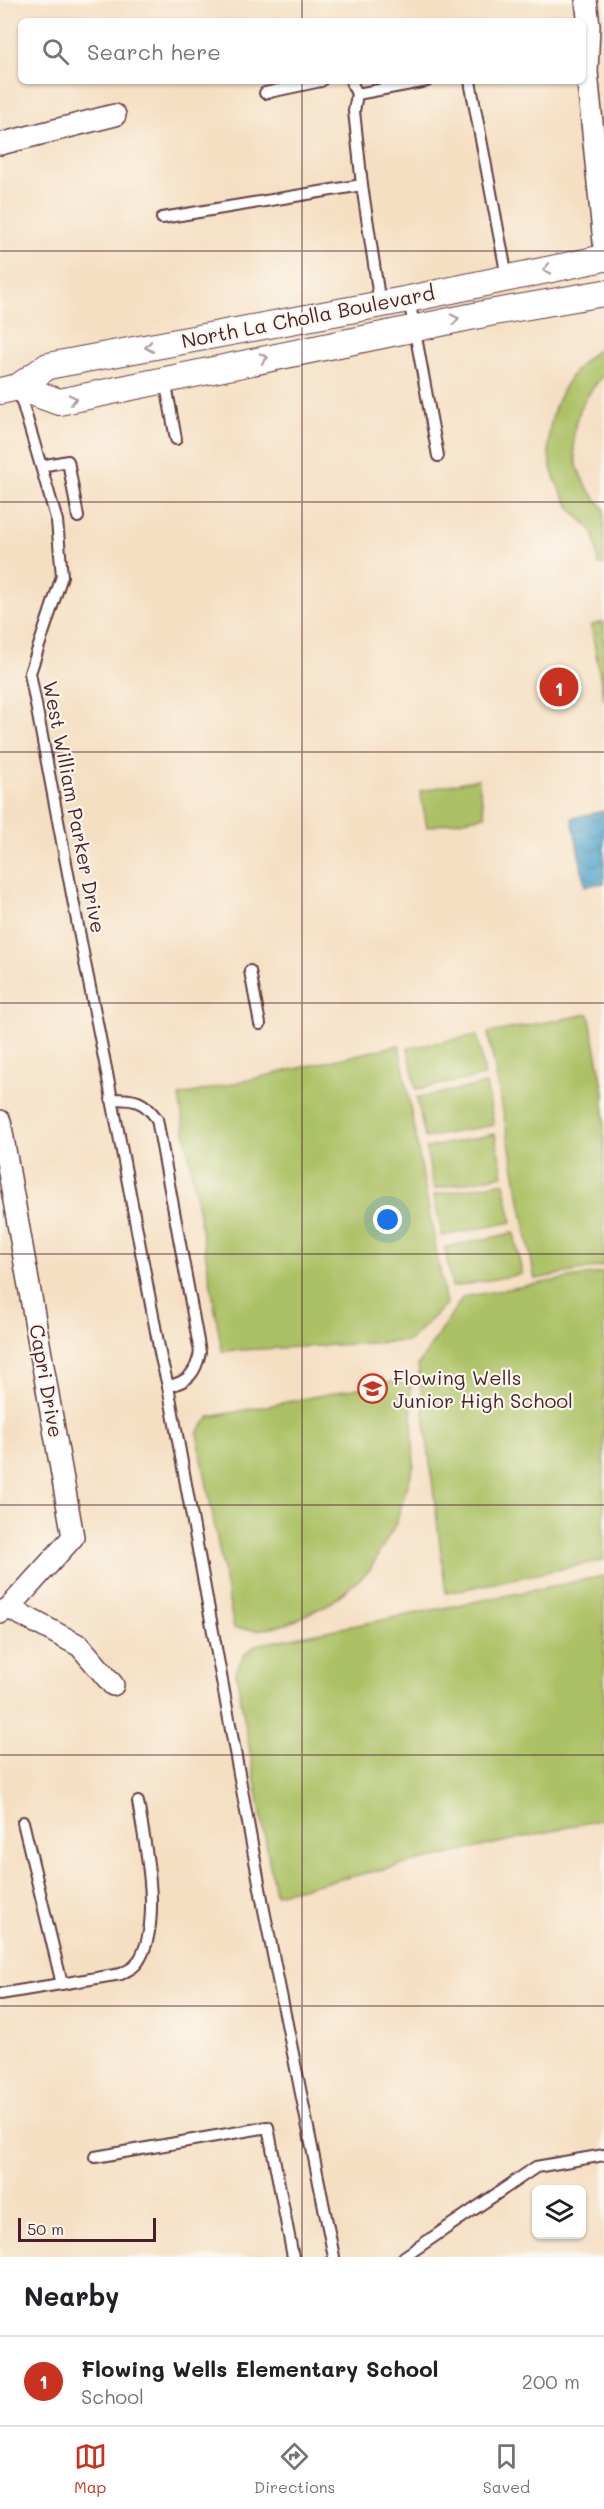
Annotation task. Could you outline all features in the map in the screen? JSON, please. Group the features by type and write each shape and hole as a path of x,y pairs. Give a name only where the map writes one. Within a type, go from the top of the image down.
{"street":[{"path":"586,0 589,26 587,72 604,243"},
{"path":"0,144 116,115"},
{"name":"North La Cholla Boulevard","path":"9,389 48,366 409,299 604,258"},
{"name":"North La Cholla Boulevard","path":"9,389 59,402 415,328 604,293"},
{"name":"Capri Drive","path":"0,1122 8,1214 73,1537 4,1610"},
{"path":"4,1610 80,1646 113,1684"}],"lane":[{"path":"265,93 307,84"},
{"path":"352,84 357,94 354,111 362,185 380,304"},
{"path":"357,94 411,84"},
{"path":"472,84 507,277"},
{"path":"162,218 362,185"},
{"path":"409,299 438,456"},
{"path":"165,379 176,440"},
{"name":"West William Parker Drive","path":"9,389 41,466 57,521 62,576 30,673 168,1386 264,1910 334,2257"},
{"path":"41,466 68,460 78,517"},
{"path":"250,971 260,1024"},
{"path":"111,1099 132,1099 148,1106 157,1119 200,1352 196,1370 182,1383 168,1386"},
{"path":"0,1994 121,1974 136,1964 148,1936 152,1893 138,1802"},
{"path":"23,1822 62,1983"},
{"path":"95,2157 268,2127 293,2257"},
{"path":"404,2257 536,2167 604,2155"}],"green space":[{"path":"604,346 604,375 581,407 574,442 575,459 581,476 604,508 604,564 598,565 593,533 572,510 556,482 550,464 549,444 556,405 564,387 575,371"},
{"path":"604,622 604,700 591,625"},
{"path":"478,779 485,816 427,827 420,791"},
{"path":"589,1014 604,1092 604,1266 535,1279 488,1033"},
{"path":"477,1035 485,1076 416,1089 408,1048"},
{"path":"399,1045 446,1304 409,1341 222,1351 179,1096"},
{"path":"486,1084 494,1125 425,1138 417,1098"},
{"path":"495,1134 503,1175 434,1189 426,1148"},
{"path":"504,1182 512,1222 442,1236 434,1195"},
{"path":"514,1233 522,1274 452,1287 445,1247"},
{"path":"604,1272 604,1560 446,1593 418,1365 463,1297"},
{"path":"410,1378 414,1465 396,1523 369,1571 332,1602 290,1623 258,1630 234,1628 197,1433 210,1417"},
{"path":"604,1576 604,1819 275,1894 236,1672 243,1656 256,1645"}],"water":[{"path":"604,811 604,883 585,886 572,818"}],"place":[{"name":"Flowing Wells Elementary School","path":"559,687"},
{"name":"Flowing Wells Junior High School","path":"372,1389"}]}
